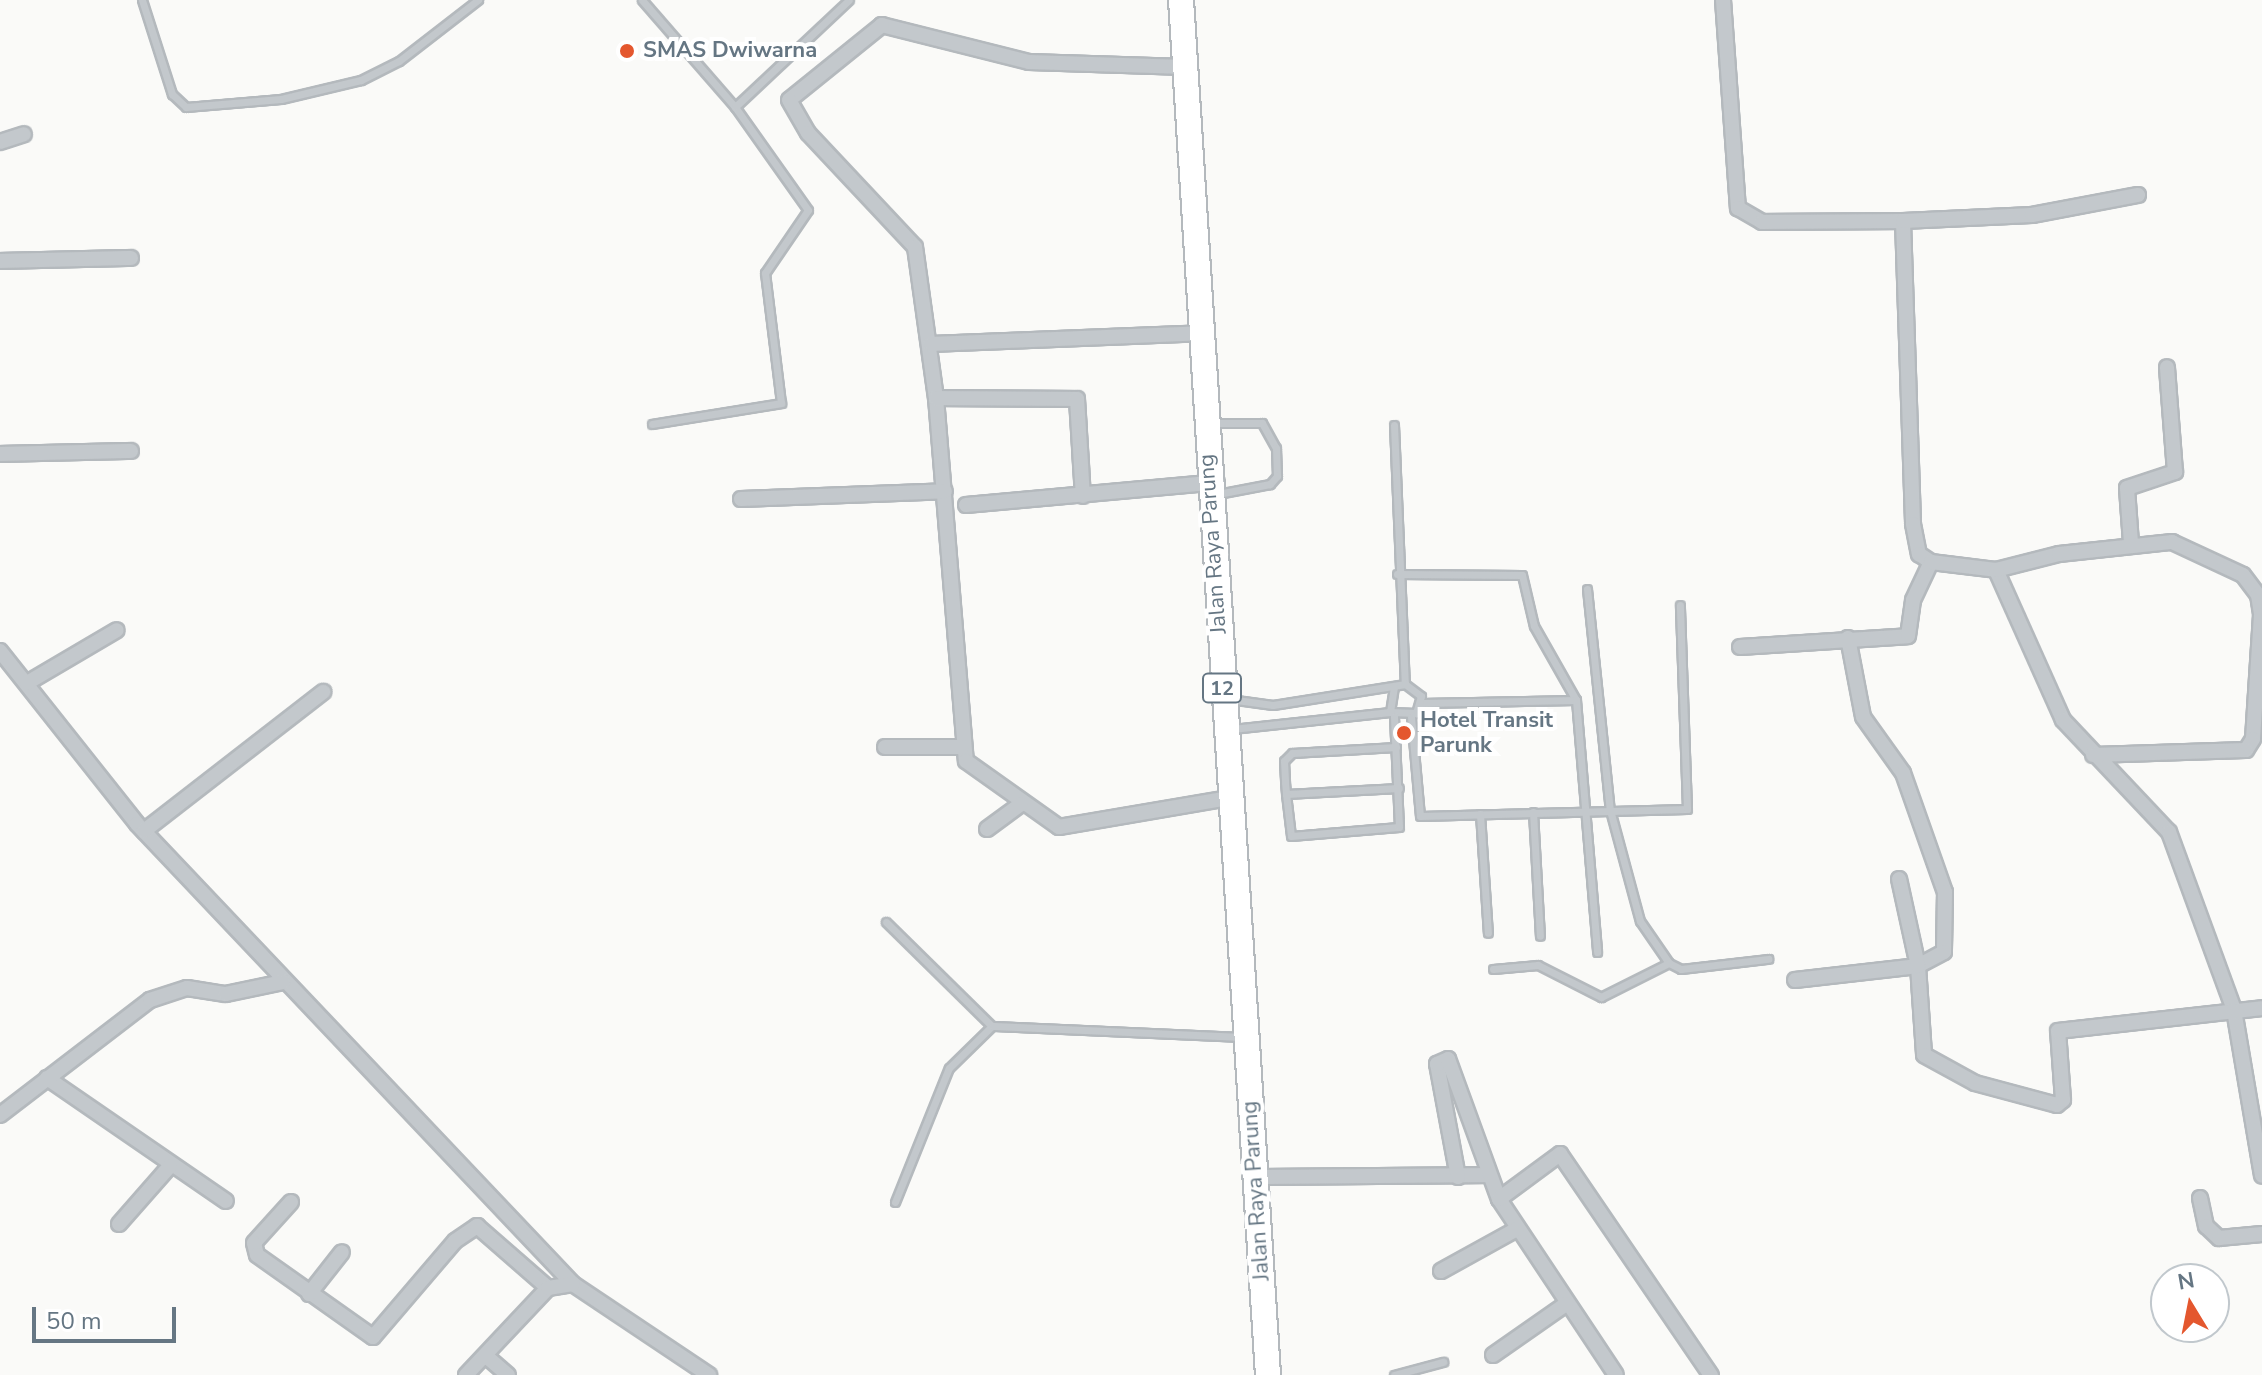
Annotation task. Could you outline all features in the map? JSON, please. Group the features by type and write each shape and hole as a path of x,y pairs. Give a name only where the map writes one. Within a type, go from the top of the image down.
{"highway":[{"name":"Jalan Raya Parung","path":"1181,0 1201,333 1218,486 1245,1037 1268,1375"},
{"name":"Jalan Raya Parung","path":"1195,0 1212,423"},
{"name":"Jalan Raya Parung","path":"1234,797 1267,1177 1278,1375"}],"street":[{"path":"1723,0 1738,208 1762,222 1903,221 2032,215 2138,195"},
{"path":"1185,67 1029,62 882,25 792,93 793,115 915,247 931,344 945,491 962,747 984,780 1021,804 1068,827 1234,797"},
{"path":"0,142 24,134"},
{"path":"1903,221 1913,524 1919,554 1931,562 1996,570 2131,543 2172,542 2207,552 2260,594 2258,740 2235,754 2093,755"},
{"path":"0,261 131,258"},
{"path":"931,344 1201,333"},
{"path":"2131,543 2127,488 2175,472 2167,367"},
{"path":"936,398 1077,399 1083,496"},
{"path":"0,454 131,451"},
{"path":"966,505 1218,486"},
{"path":"741,499 945,491"},
{"path":"1740,647 1913,633 1913,600 1931,562"},
{"path":"1996,570 2026,652 2063,720 2169,832 2234,1010 2262,1176"},
{"path":"27,683 117,630"},
{"path":"1795,980 1918,966 1944,952 1945,892 1903,773 1863,717 1848,638"},
{"path":"0,651 144,831 283,982 573,1284 709,1375"},
{"path":"144,831 323,692"},
{"path":"885,747 962,747"},
{"path":"987,829 1021,804"},
{"path":"1899,879 1918,966 1924,1055 1975,1083 2057,1105 2063,1100 2058,1031 2262,1008"},
{"path":"0,1115 170,991 226,994 283,982"},
{"path":"1458,1177 1437,1064 1448,1059 1499,1199 1613,1374"},
{"path":"47,1078 170,1166 226,1201"},
{"path":"1499,1199 1560,1154 1711,1375"},
{"path":"119,1224 170,1166"},
{"path":"1267,1177 1488,1175"},
{"path":"2200,1198 2206,1226 2219,1238 2262,1234"},
{"path":"291,1202 254,1250 309,1294 373,1337 455,1241 477,1226 548,1288"},
{"path":"1441,1271 1517,1229"},
{"path":"309,1294 342,1252"},
{"path":"466,1375 548,1288 573,1284"},
{"path":"1493,1355 1566,1304"},
{"path":"486,1356 508,1375"}],"lane":[{"path":"142,0 177,103 227,107 361,80 399,61 478,0"},
{"path":"642,0 735,107 808,210 765,273 781,403 652,424"},
{"path":"735,107 846,1"},
{"path":"1212,423 1262,423 1276,448 1277,476 1270,484 1218,486"},
{"path":"1394,425 1397,574 1405,684 1421,703"},
{"path":"1397,574 1522,575 1539,637 1576,700 1597,952"},
{"path":"1587,589 1610,810 1631,899 1669,963 1690,970 1768,959"},
{"path":"1421,703 1411,717 1418,813 1480,814 1689,805 1680,605"},
{"path":"1229,699 1273,705 1405,684"},
{"path":"1394,687 1392,714 1396,747 1399,788 1399,827 1299,838 1287,828 1284,761 1292,753 1396,747"},
{"path":"1421,703 1576,700"},
{"path":"1231,729 1392,714 1411,717"},
{"path":"1286,794 1399,788"},
{"path":"1533,812 1540,936"},
{"path":"1480,814 1488,933"},
{"path":"886,922 992,1026 1245,1037"},
{"path":"1493,969 1538,965 1601,997 1669,963"},
{"path":"895,1202 949,1068 992,1026"},
{"path":"1394,1375 1443,1362"}],"place":[{"name":"SMAS Dwiwarna","path":"627,51"},
{"name":"Hotel Transit Parunk","path":"1404,733"}]}
